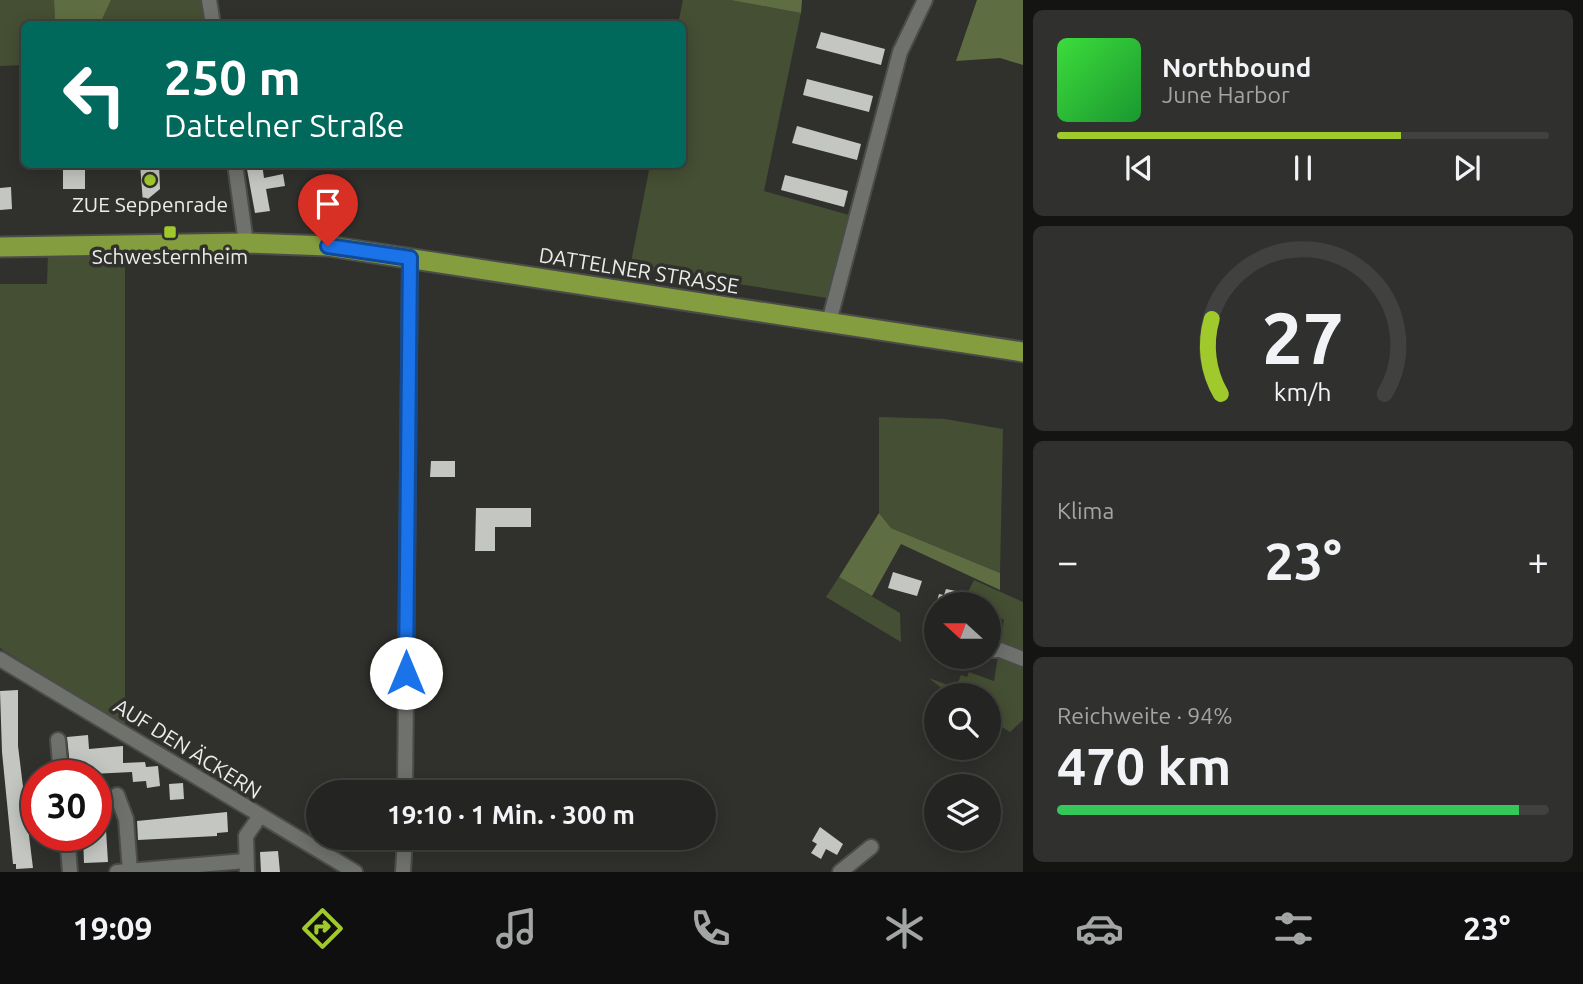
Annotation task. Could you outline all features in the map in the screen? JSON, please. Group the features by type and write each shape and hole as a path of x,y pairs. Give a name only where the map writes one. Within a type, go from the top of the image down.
{"main road":[{"name":"DATTELNER STRASSE","path":"0,247 315,244 1023,352"}],"street":[{"path":"209,0 212,21"},
{"path":"829,322 900,52 925,0"},
{"path":"236,168 246,243"},
{"path":"405,780 410,258"},
{"path":"1001,650 1023,659"},
{"name":"AUF DEN ÄCKERN","path":"0,659 355,872"},
{"path":"58,740 60,760"},
{"path":"117,795 126,819 124,872 246,866 246,836 260,816"},
{"path":"840,872 871,848"},
{"path":"403,872 404,850"},
{"path":"68,851 70,872"}],"green space":[{"path":"0,0 54,0 55,21 21,21 21,65 0,66"},
{"path":"54,0 111,0 101,21 55,21"},
{"path":"111,0 206,0 210,21 101,21"},
{"path":"683,0 730,0 801,13 764,191 849,215 827,298 630,267 649,168 686,168 686,21 679,21"},
{"path":"730,0 802,0 801,13"},
{"path":"977,0 1023,0 1023,65 1000,58 956,61"},
{"path":"125,250 125,726 0,648 0,284 47,284 48,252"},
{"path":"879,417 945,419 1003,429 1000,573 891,528 879,513"},
{"path":"879,513 891,528 1000,573 1000,590 901,544 872,596 839,577"},
{"path":"839,577 900,613 901,642 826,597"},
{"path":"974,580 1001,592 968,592"},
{"path":"1001,592 1023,602 1023,720 1010,732 1001,726 1001,683 958,683 961,675 967,677 969,672 994,681 996,669 1001,669 1004,620 1001,618"}],"building":[{"path":"821,32 885,49 881,65 816,48"},
{"path":"807,79 873,96 869,112 803,95"},
{"path":"797,126 861,144 857,160 792,143"},
{"path":"63,168 85,168 85,189 63,189"},
{"path":"140,168 159,168 160,189 143,203"},
{"path":"247,168 263,168 264,178 283,174 285,186 266,189 270,211 255,213"},
{"path":"785,175 848,191 844,207 781,190"},
{"path":"11,187 12,209 0,210 0,188"},
{"path":"431,461 455,461 455,477 430,477"},
{"path":"476,508 531,508 531,527 495,527 495,551 475,551"},
{"path":"893,572 922,581 917,596 888,588"},
{"path":"18,690 21,851 31,851 33,868 16,869 16,864 13,864 2,752 0,691"},
{"path":"88,735 89,749 123,746 123,763 145,762 146,767 158,766 160,786 147,788 146,781 133,782 132,772 112,773 112,760 69,760 67,737"},
{"path":"183,783 184,799 170,800 169,784"},
{"path":"227,812 228,832 217,833 217,836 138,840 137,821"},
{"path":"820,827 843,844 837,855 826,849 821,859 811,853 817,844 812,841"},
{"path":"84,851 107,851 108,862 84,863"},
{"path":"278,851 280,872 261,872 260,852"}],"place":[{"name":"ZUE Seppenrade","path":"150,180"},
{"name":"Schwesternheim","path":"170,232"}],"route":[{"path":"328,246 410,258 406,673"}]}
